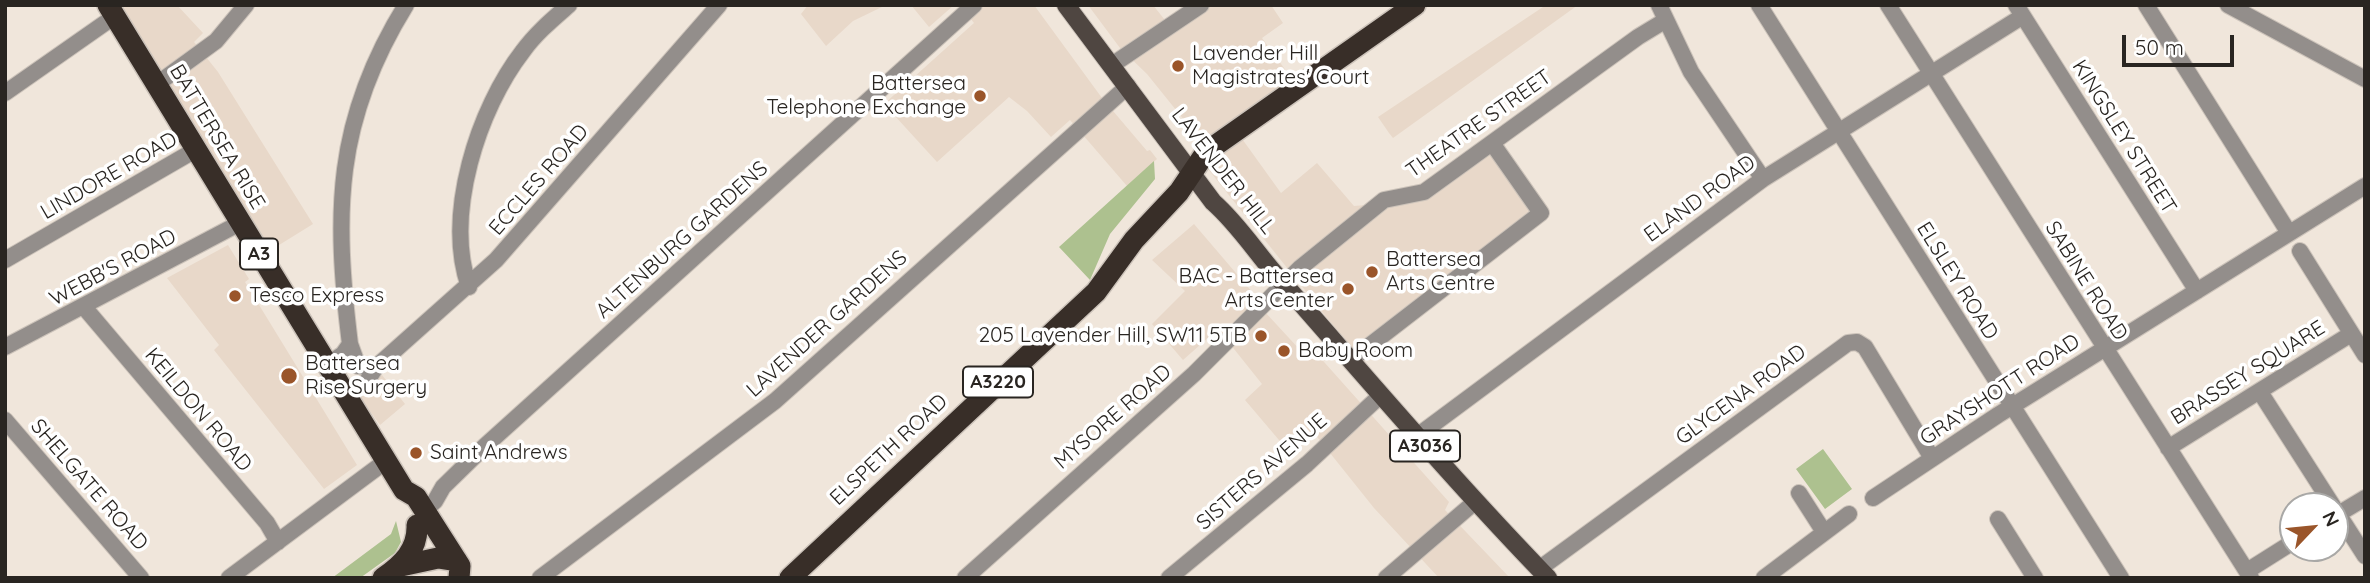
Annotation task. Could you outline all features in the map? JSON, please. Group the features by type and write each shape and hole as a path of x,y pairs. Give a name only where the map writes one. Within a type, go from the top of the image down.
{"highway":[{"name":"A3220","path":"1193,174 1206,152 1229,134 1415,5"},
{"name":"BATTERSEA RISE","path":"111,11 404,490 416,496 421,517 451,563"},
{"name":"ELSPETH ROAD","path":"792,577 1096,292 1134,240 1193,174"},
{"name":"A3","path":"392,572 416,542 421,517"},
{"name":"A3","path":"392,572 451,563"}],"main road":[{"name":"LAVENDER HILL","path":"1066,5 1193,174 1283,282 1352,359 1416,437 1543,573"}],"street":[{"path":"157,84 216,41 246,5"},
{"path":"376,367 358,366 350,344 339,239 346,159 356,111 376,59 406,5"},
{"path":"469,286 463,254 463,211 480,127 498,90 524,48 569,5"},
{"name":"ECCLES ROAD","path":"347,397 367,381 376,367 469,286 521,232 719,5"},
{"name":"ALTENBURG GARDENS","path":"421,517 443,487 485,446 974,5"},
{"path":"1112,65 1200,5"},
{"name":"ELSLEY ROAD","path":"1759,5 2011,407 2122,578"},
{"name":"SABINE ROAD","path":"1888,5 2249,574"},
{"path":"2146,5 2289,233"},
{"path":"2228,5 2365,79"},
{"name":"ELAND ROAD","path":"1416,437 1763,179 1931,74 2020,10"},
{"name":"KINGSLEY STREET","path":"2020,10 2197,291"},
{"path":"5,93 111,11"},
{"path":"1663,13 1691,72 1763,179"},
{"name":"THEATRE STREET","path":"1283,282 1384,200 1418,195 1639,37 1663,13"},
{"name":"LAVENDER GARDENS","path":"540,578 775,401 1128,86"},
{"path":"1352,359 1541,213 1492,143"},
{"name":"LINDORE ROAD","path":"5,260 197,149"},
{"name":"GRAYSHOTT ROAD","path":"1873,498 2011,407 2365,186"},
{"name":"WEBB'S ROAD","path":"5,347 240,223"},
{"path":"2300,251 2365,355"},
{"name":"MYSORE ROAD","path":"965,578 1194,374 1257,313 1283,282"},
{"name":"KEILDON ROAD","path":"84,307 267,523 278,542"},
{"name":"BRASSEY SQUARE","path":"2168,448 2351,334"},
{"name":"GLYCENA ROAD","path":"1543,573 1849,343 1857,342 1864,347 1932,458"},
{"path":"327,365 343,354 350,344"},
{"path":"2260,392 2323,492"},
{"name":"SISTERS AVENUE","path":"1169,578 1307,464 1381,395"},
{"name":"SHELGATE ROAD","path":"5,420 141,578"},
{"path":"229,578 386,461"},
{"path":"1799,493 1825,532"},
{"path":"1386,578 1476,501"},
{"path":"1764,578 1849,514"},
{"path":"1998,519 2035,578"},
{"path":"2349,532 2365,556"},
{"path":"2249,574 2279,552"}],"shaded area":[{"path":"120,5 177,5 203,33 194,42 218,72 313,224 271,250"},
{"path":"808,5 886,5 853,21 826,46 801,14"},
{"path":"911,5 954,5 929,27"},
{"path":"960,5 1034,5 1102,98 1157,159 1127,186 1070,120 1051,137 1027,111 1009,97 937,162 884,104 974,23"},
{"path":"1088,5 1153,5 1172,29 1208,5 1271,5 1283,23 1262,38 1295,83 1252,113 1201,141 1147,74 1120,48"},
{"path":"1546,5 1578,5 1393,138 1378,117"},
{"path":"1240,136 1281,193 1317,163 1354,206 1401,202 1487,151 1495,153 1531,206 1529,216 1352,349 1208,169 1210,154"},
{"path":"1194,224 1253,293 1253,299 1301,351 1308,344 1449,502 1445,510 1510,578 1439,578 1374,508 1314,433 1290,453 1245,400 1262,384 1218,329 1183,360 1152,324 1185,291 1152,260"},
{"path":"228,245 249,279 245,282 357,465 324,489 214,350 219,345 167,278"},
{"path":"382,375 405,404 380,425 361,399 364,389"}],"green space":[{"path":"1154,161 1155,179 1110,234 1090,280 1059,247"},
{"path":"1823,449 1852,489 1825,509 1796,469"},
{"path":"396,521 401,542 395,553 360,578 332,578 391,534"}],"place":[{"name":"Lavender Hill Magistrates' Court","path":"1178,66"},
{"name":"Battersea Telephone Exchange","path":"980,96"},
{"name":"Battersea Arts Centre","path":"1372,272"},
{"name":"BAC - Battersea Arts Center","path":"1348,289"},
{"name":"Tesco Express","path":"235,296"},
{"name":"205 Lavender Hill, SW11 5TB","path":"1261,336"},
{"name":"Baby Room","path":"1284,351"},
{"name":"Battersea Rise Surgery","path":"289,376"},
{"name":"Saint Andrews","path":"416,453"}]}
